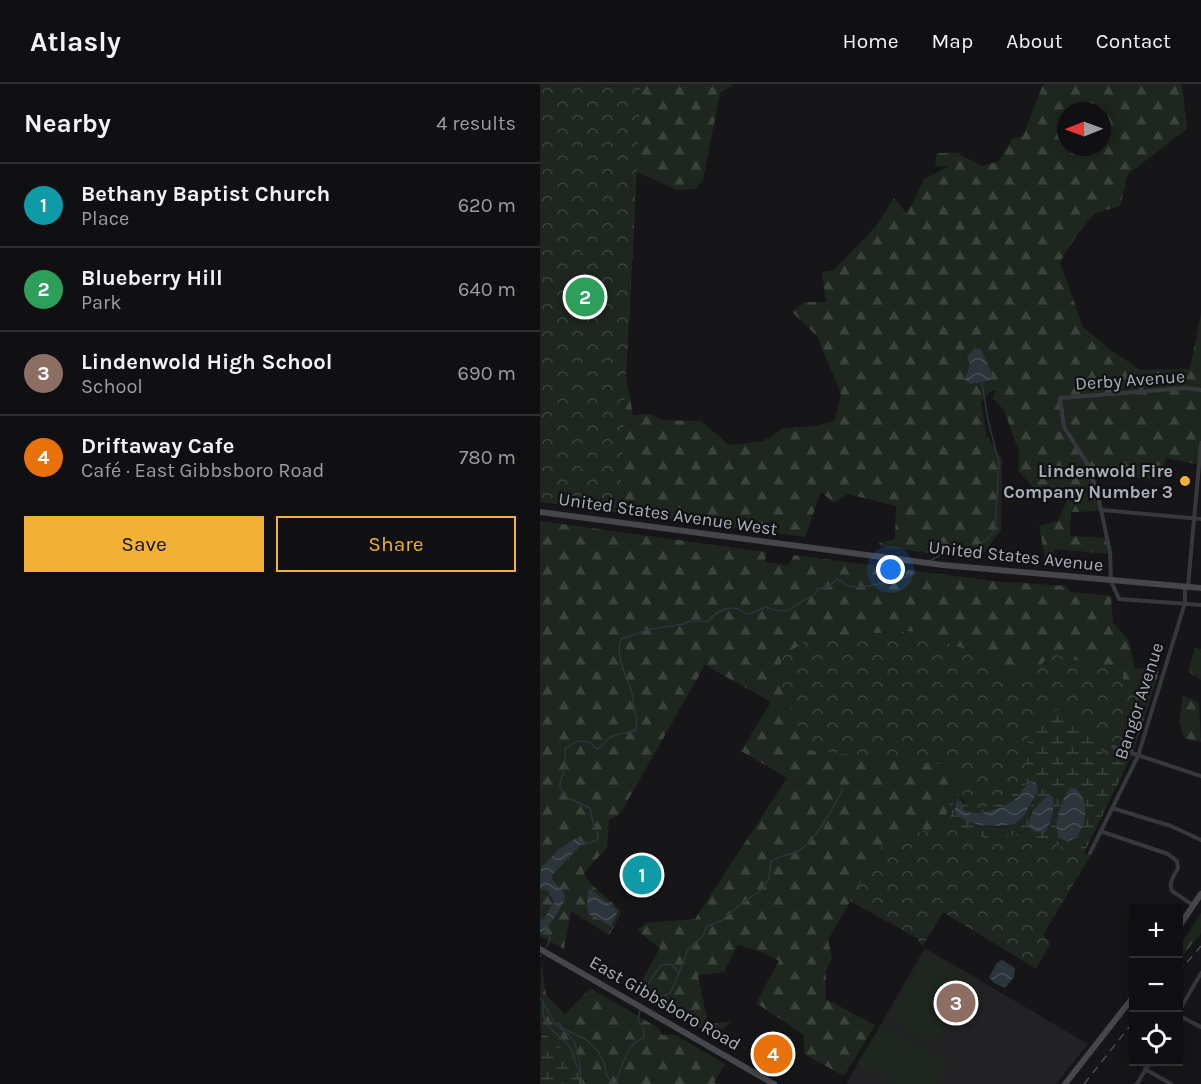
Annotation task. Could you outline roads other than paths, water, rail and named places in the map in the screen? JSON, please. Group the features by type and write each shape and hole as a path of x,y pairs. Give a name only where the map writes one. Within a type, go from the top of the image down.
{"street":[{"name":"Derby Avenue","path":"1102,510 1087,463 1064,427 1060,398 1187,388 1201,390"},
{"name":"Bangor Avenue","path":"1090,852 1138,756 1185,603 1201,443"},
{"path":"1201,519 1102,510 1110,552 1111,580 1119,599 1201,605"},
{"name":"United States Avenue West","path":"540,512 793,545"},
{"name":"United States Avenue","path":"793,545 943,565 1201,588"},
{"path":"1113,747 1201,776"},
{"path":"1112,808 1171,826 1201,840"},
{"path":"1100,831 1168,855 1177,861 1178,868 1171,882 1172,891 1194,905"},
{"path":"1183,922 1201,894"},
{"name":"East Gibbsboro Road","path":"540,949 774,1084"},
{"path":"1180,1012 1201,973"},
{"path":"1065,1084 1129,1002"},
{"path":"1183,1016 1201,1027"},
{"path":"1137,1084 1147,1066"},
{"path":"1145,1069 1171,1084"}],"water":[{"path":"974,348 981,349 993,376 988,381 970,384 965,380 970,364 967,358"},
{"path":"1030,781 1036,783 1038,791 1024,816 1015,824 983,826 967,821 954,812 957,800 961,802 964,810 975,813 1003,806 1016,798"},
{"path":"1070,788 1075,788 1080,793 1086,810 1078,836 1068,842 1059,838 1056,826 1061,805"},
{"path":"1049,794 1053,797 1053,811 1049,825 1045,833 1035,832 1030,828 1030,817 1037,805"},
{"path":"576,838 580,840 581,845 551,876 563,891 564,900 555,917 540,934 540,920 544,919 554,902 548,891 540,888 541,868 558,850"},
{"path":"589,888 618,911 611,926 588,914"},
{"path":"1002,960 1015,968 1014,977 1005,988 994,983 989,977 997,963"}],"waterway":[{"path":"929,561 952,550 975,549 991,535 995,527 999,463 988,420 982,383"},
{"path":"581,842 590,843 598,839 598,834 593,824 590,808 568,798 560,788 565,768 565,749 577,741 590,742 598,749 614,735 636,730 637,717 632,694 620,660 621,639 646,630 690,621 708,621 718,612 731,608 749,614 766,607 786,611 814,595 818,589 828,587 837,579 855,587 893,581 915,573"},
{"path":"650,993 661,996 671,992 689,948 703,936 706,927 722,920 761,890 769,879 771,861 798,851 812,840 843,789"},
{"path":"545,931 550,938 547,946"},
{"path":"650,993 648,984 661,965 671,964 679,973"},
{"path":"646,1000 650,993"},
{"path":"540,997 555,1024 575,1043 582,1084"},
{"path":"543,1004 545,1021 569,1046 580,1073"},
{"path":"616,1084 630,1048 644,1037 643,1028 638,1019 640,1011"},
{"path":"556,1023 585,1039 598,1051 612,1084"}],"railway":[{"path":"1183,967 1201,946"},
{"path":"1084,1084 1129,1027"}],"place":[{"name":"Blueberry Hill","path":"585,297"},
{"name":"Lindenwold Fire Company Number 3","path":"1185,481"},
{"name":"Bethany Baptist Church","path":"642,875"},
{"name":"Lindenwold High School","path":"956,1003"},
{"name":"Driftaway Cafe","path":"773,1054"}]}
